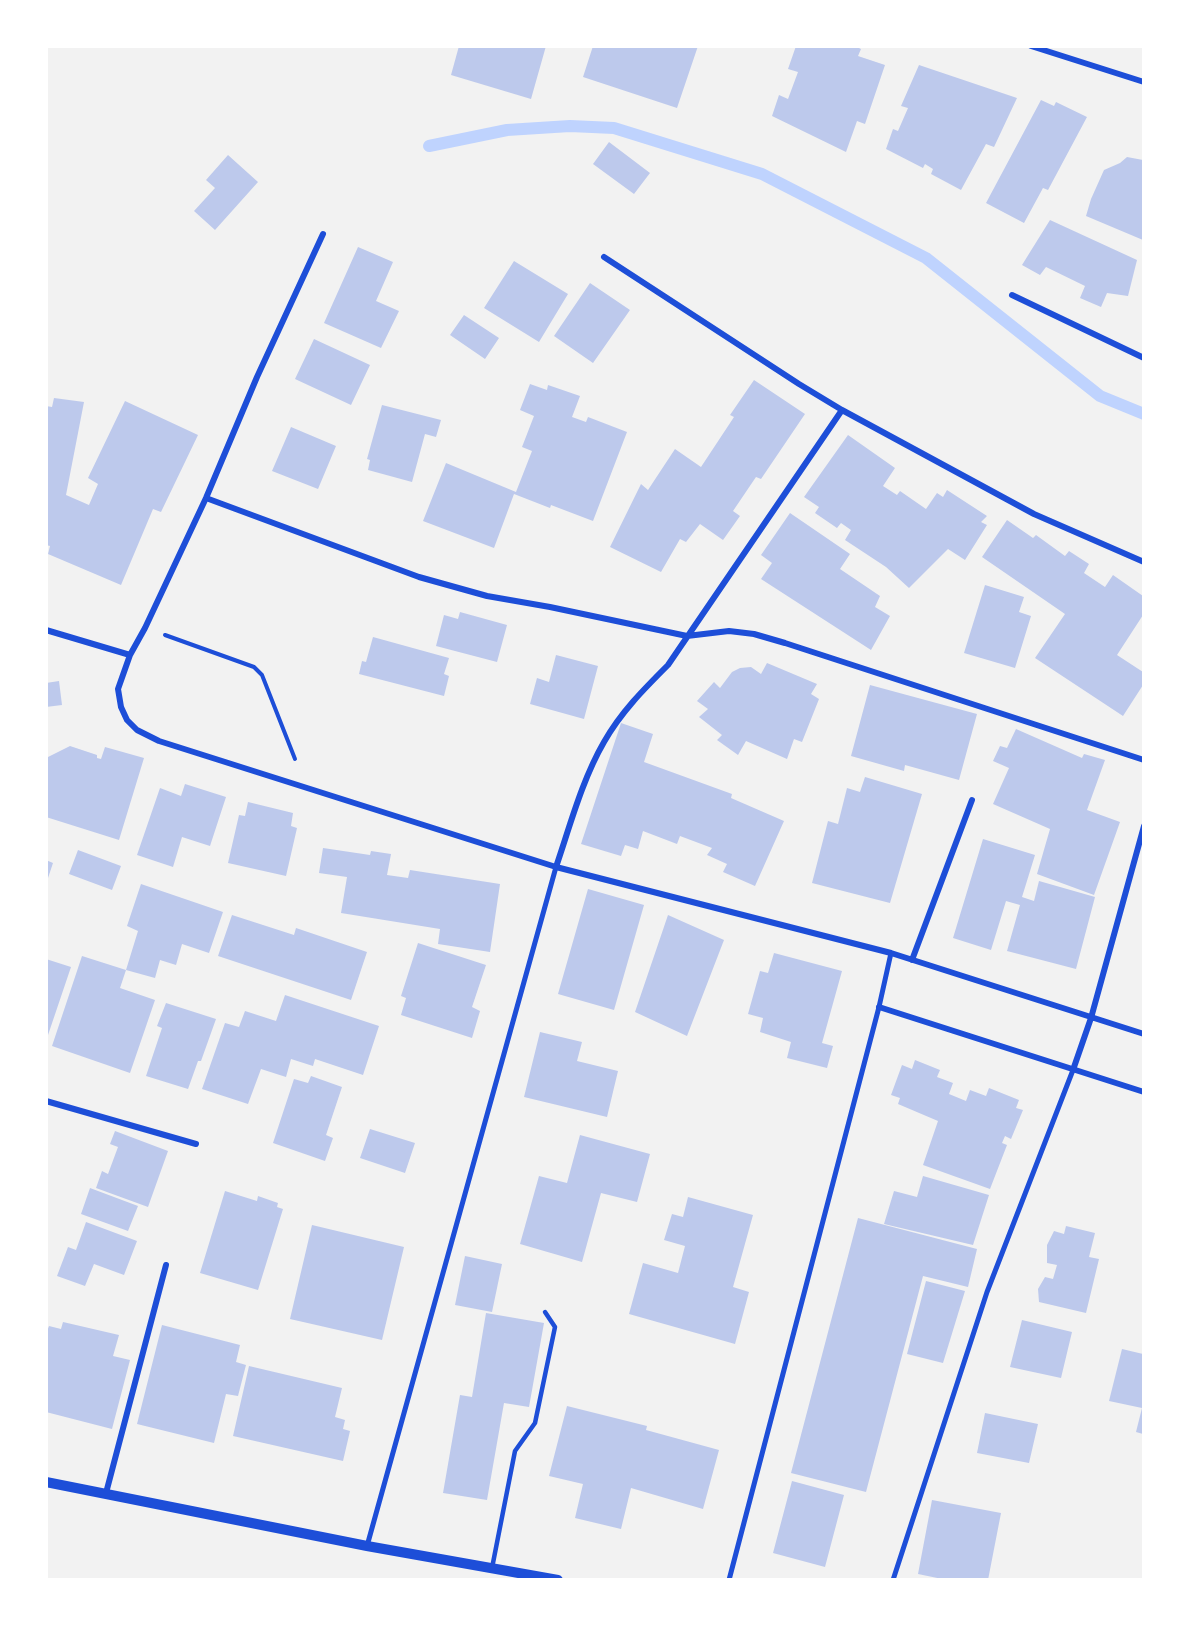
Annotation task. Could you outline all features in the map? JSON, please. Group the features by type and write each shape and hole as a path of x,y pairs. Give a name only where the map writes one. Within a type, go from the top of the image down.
{"street":[{"path":"1031,46 1143,82"},
{"path":"323,234 257,378 206,498 130,656 118,689 121,707 137,730 159,741 556,867 912,960 1143,1035"},
{"path":"604,256 770,366 842,410 1034,514 1143,562"},
{"path":"1012,294 1143,358"},
{"path":"367,1546 556,867 586,781 603,743 634,698 668,665 842,410"},
{"path":"206,498 418,577 487,596 687,636 729,631 753,634 1143,760"},
{"path":"46,630 130,656"},
{"path":"912,960 972,800"},
{"path":"893,1580 987,1292 1073,1070 1090,1018 1143,825"},
{"path":"729,1580 891,954"},
{"path":"879,1007 1143,1092"},
{"path":"46,1101 196,1144"},
{"path":"106,1493 166,1265"},
{"path":"46,1482 367,1546 558,1580"}],"lane":[{"path":"492,1568 515,1451 535,1423 555,1327 545,1312"}],"path":[{"path":"145,628 255,667 262,675 306,788"}],"building":[{"path":"459,46 546,46 531,99 451,75"},
{"path":"593,46 698,46 677,108 583,77"},
{"path":"796,46 855,46 861,49 858,56 885,65 865,124 857,121 846,152 772,116 779,95 788,99 798,72 788,69"},
{"path":"919,65 1017,98 994,147 986,144 961,190 931,174 933,169 925,164 923,168 886,149 893,129 898,131 908,108 901,106"},
{"path":"1041,100 1054,106 1056,102 1087,117 1048,190 1043,188 1024,223 986,203"},
{"path":"609,142 650,173 634,194 593,164"},
{"path":"228,155 258,182 215,230 194,211 215,188 206,180"},
{"path":"1127,157 1143,160 1143,240 1086,216 1104,170"},
{"path":"1050,220 1137,260 1128,296 1107,293 1101,307 1080,298 1085,286 1046,267 1040,275 1022,265"},
{"path":"358,247 393,262 376,301 399,311 381,348 324,323"},
{"path":"514,261 568,294 539,342 484,308"},
{"path":"590,283 630,310 593,363 554,336"},
{"path":"464,315 499,338 485,359 450,335"},
{"path":"314,339 370,365 351,405 295,379"},
{"path":"754,380 805,414 761,479 756,477 733,511 740,516 723,540 700,524 686,542 680,539 661,572 610,547 641,484 648,490 675,449 701,467 734,417 730,415"},
{"path":"530,384 547,390 548,385 580,396 572,417 586,422 588,417 627,432 593,521 514,494 494,548 423,521 446,463 516,492 532,451 522,447 534,416 520,410"},
{"path":"54,398 84,402 66,495 89,505 98,484 88,478 125,401 198,435 161,512 153,509 121,585 48,554 50,546 46,545 46,406 52,407"},
{"path":"382,405 441,420 436,437 425,434 412,482 368,470 370,460 367,459"},
{"path":"291,427 336,446 318,489 272,471"},
{"path":"848,435 895,468 883,486 897,495 900,491 926,509 937,493 943,497 947,490 987,516 981,522 987,525 965,560 948,549 909,588 886,567 845,540 851,530 841,523 837,528 815,513 819,507 804,497"},
{"path":"790,513 850,554 840,569 880,596 875,607 890,616 871,650 761,579 772,563 761,555"},
{"path":"1007,520 1033,538 1036,535 1065,556 1069,551 1089,564 1084,573 1105,587 1113,575 1143,596 1143,615 1117,655 1143,672 1143,685 1123,716 1035,658 1065,614 982,557"},
{"path":"985,585 1024,597 1019,612 1031,616 1015,668 964,653"},
{"path":"460,612 507,625 497,662 436,646 444,615 458,619"},
{"path":"373,637 449,658 444,674 449,676 444,696 359,674 362,661 366,662"},
{"path":"556,655 598,666 584,719 530,704 537,678 549,682"},
{"path":"767,663 817,684 811,694 819,699 802,742 794,739 787,759 746,741 738,755 717,740 722,735 699,717 708,709 697,701 714,682 720,688 732,672 740,668 751,667 761,674"},
{"path":"59,681 62,705 46,707 46,683"},
{"path":"870,685 977,714 959,780 905,765 904,771 851,756"},
{"path":"621,723 653,734 644,762 732,794 731,798 784,821 755,886 723,872 727,864 707,855 712,848 680,836 677,844 643,831 638,849 625,845 621,856 581,844"},
{"path":"1016,729 1082,758 1084,754 1105,760 1087,810 1120,822 1094,895 1037,874 1050,829 993,804 1009,768 993,761 1000,746 1007,748"},
{"path":"70,746 97,755 97,758 101,759 105,747 144,758 119,840 46,817 46,758"},
{"path":"865,777 922,794 890,903 812,883 828,821 838,824 847,788 860,792"},
{"path":"185,784 226,797 210,846 182,837 173,867 137,855 160,788 181,796"},
{"path":"248,802 293,813 291,826 297,828 286,876 228,863 239,815 245,816"},
{"path":"983,839 1035,855 1022,897 1034,901 1039,881 1095,897 1076,969 1007,951 1020,905 1006,901 991,950 953,938"},
{"path":"323,848 370,855 371,851 391,854 387,875 408,878 410,870 500,884 490,952 438,944 440,929 341,913 347,877 319,873"},
{"path":"78,850 121,866 112,890 69,874"},
{"path":"46,860 53,863 47,881 46,881"},
{"path":"141,884 223,912 209,953 182,944 176,965 160,960 155,978 126,970 138,931 127,926"},
{"path":"588,889 644,905 614,1010 558,994"},
{"path":"232,915 294,935 296,928 367,952 351,1000 218,956"},
{"path":"668,915 724,940 687,1036 635,1012"},
{"path":"418,943 486,965 472,1007 480,1011 472,1038 401,1015 406,998 401,996"},
{"path":"774,953 842,971 822,1043 833,1046 827,1068 787,1058 791,1042 760,1032 763,1018 748,1014 760,971 768,973"},
{"path":"82,956 126,970 120,988 155,1000 130,1073 52,1046"},
{"path":"46,959 71,967 47,1038 46,1038"},
{"path":"285,995 379,1026 363,1075 315,1059 313,1066 291,1059 286,1077 261,1069 248,1104 202,1089 225,1023 239,1027 245,1011 276,1021"},
{"path":"166,1003 216,1019 188,1089 146,1076 162,1028 157,1026"},
{"path":"540,1032 582,1042 577,1061 618,1071 607,1117 524,1097"},
{"path":"915,1060 940,1070 937,1077 953,1083 949,1094 966,1101 970,1090 986,1096 989,1088 1019,1100 1016,1108 1023,1110 1011,1139 1005,1136 1002,1143 1007,1145 990,1189 923,1165 938,1121 898,1104 900,1098 891,1095 902,1065 912,1069"},
{"path":"311,1076 342,1087 326,1135 333,1138 325,1161 273,1143 294,1079 308,1083"},
{"path":"370,1129 415,1143 405,1173 360,1158"},
{"path":"115,1131 168,1151 148,1207 96,1188 102,1171 108,1174 118,1147 110,1144"},
{"path":"580,1135 650,1154 637,1202 601,1193 582,1262 520,1244 539,1176 567,1183"},
{"path":"923,1176 989,1195 973,1245 884,1224 894,1191 917,1197"},
{"path":"90,1188 138,1206 128,1231 81,1214"},
{"path":"225,1191 257,1201 258,1196 278,1203 277,1207 283,1209 258,1290 200,1273"},
{"path":"688,1197 753,1215 733,1287 749,1292 735,1344 629,1314 643,1263 678,1273 685,1246 664,1240 672,1214 683,1217"},
{"path":"858,1218 977,1249 968,1287 923,1276 866,1492 791,1473"},
{"path":"86,1222 137,1241 124,1275 94,1264 85,1286 57,1276 68,1247 76,1250"},
{"path":"312,1225 404,1247 382,1340 290,1319"},
{"path":"1066,1226 1095,1233 1089,1257 1099,1259 1086,1313 1039,1302 1038,1289 1045,1277 1053,1279 1057,1265 1047,1263 1047,1245 1054,1231 1064,1234"},
{"path":"465,1256 502,1264 492,1312 455,1305"},
{"path":"926,1281 965,1291 943,1363 907,1354"},
{"path":"486,1313 544,1323 529,1407 504,1403 487,1500 443,1493 460,1395 472,1397"},
{"path":"1022,1320 1072,1332 1061,1378 1010,1367"},
{"path":"63,1322 119,1335 113,1356 130,1360 112,1429 46,1412 46,1334 49,1326 61,1329"},
{"path":"162,1325 240,1345 236,1362 246,1365 238,1396 226,1394 214,1443 137,1424"},
{"path":"1122,1349 1143,1354 1143,1434 1136,1432 1142,1408 1109,1401"},
{"path":"249,1366 342,1388 335,1417 345,1420 343,1429 350,1431 343,1461 233,1436"},
{"path":"567,1406 647,1426 646,1430 719,1450 703,1509 631,1488 621,1529 575,1518 583,1484 549,1476"},
{"path":"985,1413 1038,1424 1029,1463 977,1453"},
{"path":"792,1481 844,1495 825,1567 773,1553"},
{"path":"932,1500 1001,1513 988,1580 947,1580 918,1574"}],"waterway":[{"path":"429,146 507,130 570,126 614,128 762,174 926,258 1100,396 1144,414"}]}
